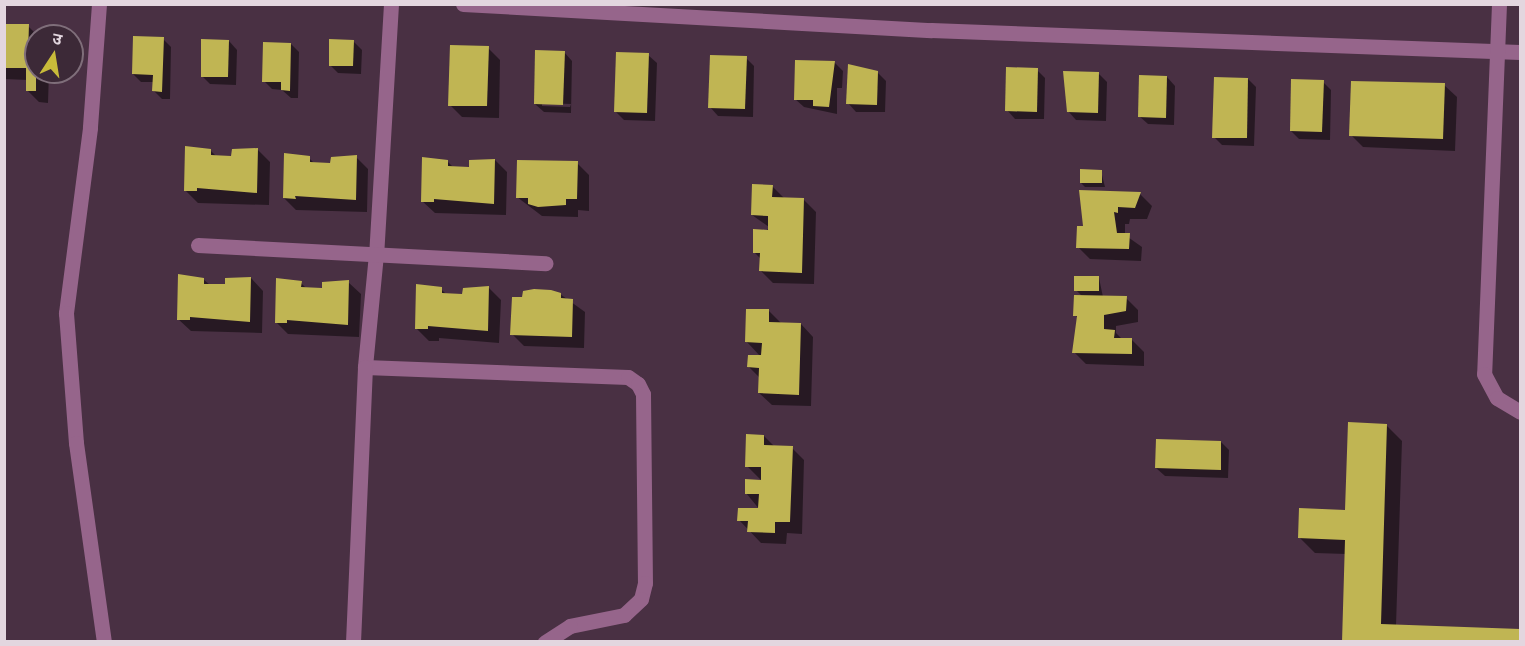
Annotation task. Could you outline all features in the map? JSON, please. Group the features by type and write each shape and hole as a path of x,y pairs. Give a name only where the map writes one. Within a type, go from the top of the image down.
{"lane":[{"path":"99,4 90,128 66,313 76,443 104,642"},
{"path":"353,642 365,367 376,254 391,4"},
{"path":"463,4 931,30 1521,52"},
{"path":"1499,4 1484,374 1497,398 1521,412"},
{"path":"198,244 546,263"},
{"path":"365,367 628,377 638,384 643,394 645,548 645,583 640,599 624,615 570,626 545,642"}],"shaded area":[{"path":"5,5 1520,5 1520,641 5,641"}],"building":[{"path":"4,24 24,24 24,68 4,68"},
{"path":"133,36 164,37 162,92 152,91 153,75 132,74"},
{"path":"201,39 229,40 228,77 201,77"},
{"path":"329,39 354,40 353,66 329,66"},
{"path":"263,42 291,43 290,91 281,90 281,82 262,82"},
{"path":"450,45 489,46 487,106 448,106"},
{"path":"535,50 565,51 563,105 534,104"},
{"path":"616,52 649,53 647,113 614,112"},
{"path":"710,55 747,56 745,109 708,108"},
{"path":"795,60 835,61 829,107 813,106 813,100 794,100"},
{"path":"848,64 878,71 877,105 846,104"},
{"path":"1006,67 1038,68 1037,112 1005,111"},
{"path":"1063,71 1099,72 1098,113 1067,112"},
{"path":"1139,75 1167,76 1166,118 1138,117"},
{"path":"1214,77 1248,78 1247,138 1212,138"},
{"path":"1291,79 1324,80 1322,132 1290,131"},
{"path":"1351,81 1445,83 1443,139 1349,136"},
{"path":"26,84 36,84 36,91 26,91"},
{"path":"185,146 211,149 211,155 231,156 232,149 258,148 257,193 197,188 197,191 184,191"},
{"path":"284,153 310,156 310,162 330,163 331,157 357,155 356,200 295,196 296,199 283,198"},
{"path":"422,157 448,160 448,166 469,167 469,160 495,159 494,204 434,199 434,202 421,202"},
{"path":"517,160 578,161 577,199 566,199 566,205 538,207 528,204 528,198 516,198"},
{"path":"1080,169 1102,170 1102,183 1080,183"},
{"path":"752,184 773,185 772,197 804,198 802,273 759,271 760,253 753,253 753,229 768,230 768,216 751,215"},
{"path":"1079,190 1141,192 1135,208 1118,207 1118,213 1114,212 1117,233 1130,233 1129,249 1076,248 1077,226 1083,226"},
{"path":"178,274 204,278 204,284 225,284 225,278 251,277 250,322 190,317 190,320 177,320"},
{"path":"1074,276 1099,276 1099,291 1074,291"},
{"path":"276,278 302,281 301,287 322,288 322,282 349,280 348,325 287,320 287,323 275,323"},
{"path":"416,284 442,287 442,293 462,294 463,288 489,286 488,331 428,326 428,329 415,329"},
{"path":"551,290 561,293 561,298 573,299 572,337 510,335 512,297 522,297 523,291"},
{"path":"1074,295 1127,296 1126,311 1104,315 1104,329 1115,330 1114,338 1132,338 1132,354 1072,353 1077,316 1073,316"},
{"path":"746,309 769,309 769,322 801,323 799,395 758,393 759,368 747,367 748,355 761,355 762,343 745,342"},
{"path":"1348,422 1387,424 1381,624 1520,629 1520,642 1342,642 1345,540 1298,538 1299,508 1345,510"},
{"path":"746,434 764,435 764,445 793,446 790,522 775,522 775,533 747,532 748,521 737,521 738,508 758,508 759,494 745,494 745,479 761,480 761,467 745,467"},
{"path":"1156,439 1221,441 1221,470 1155,468"}]}
